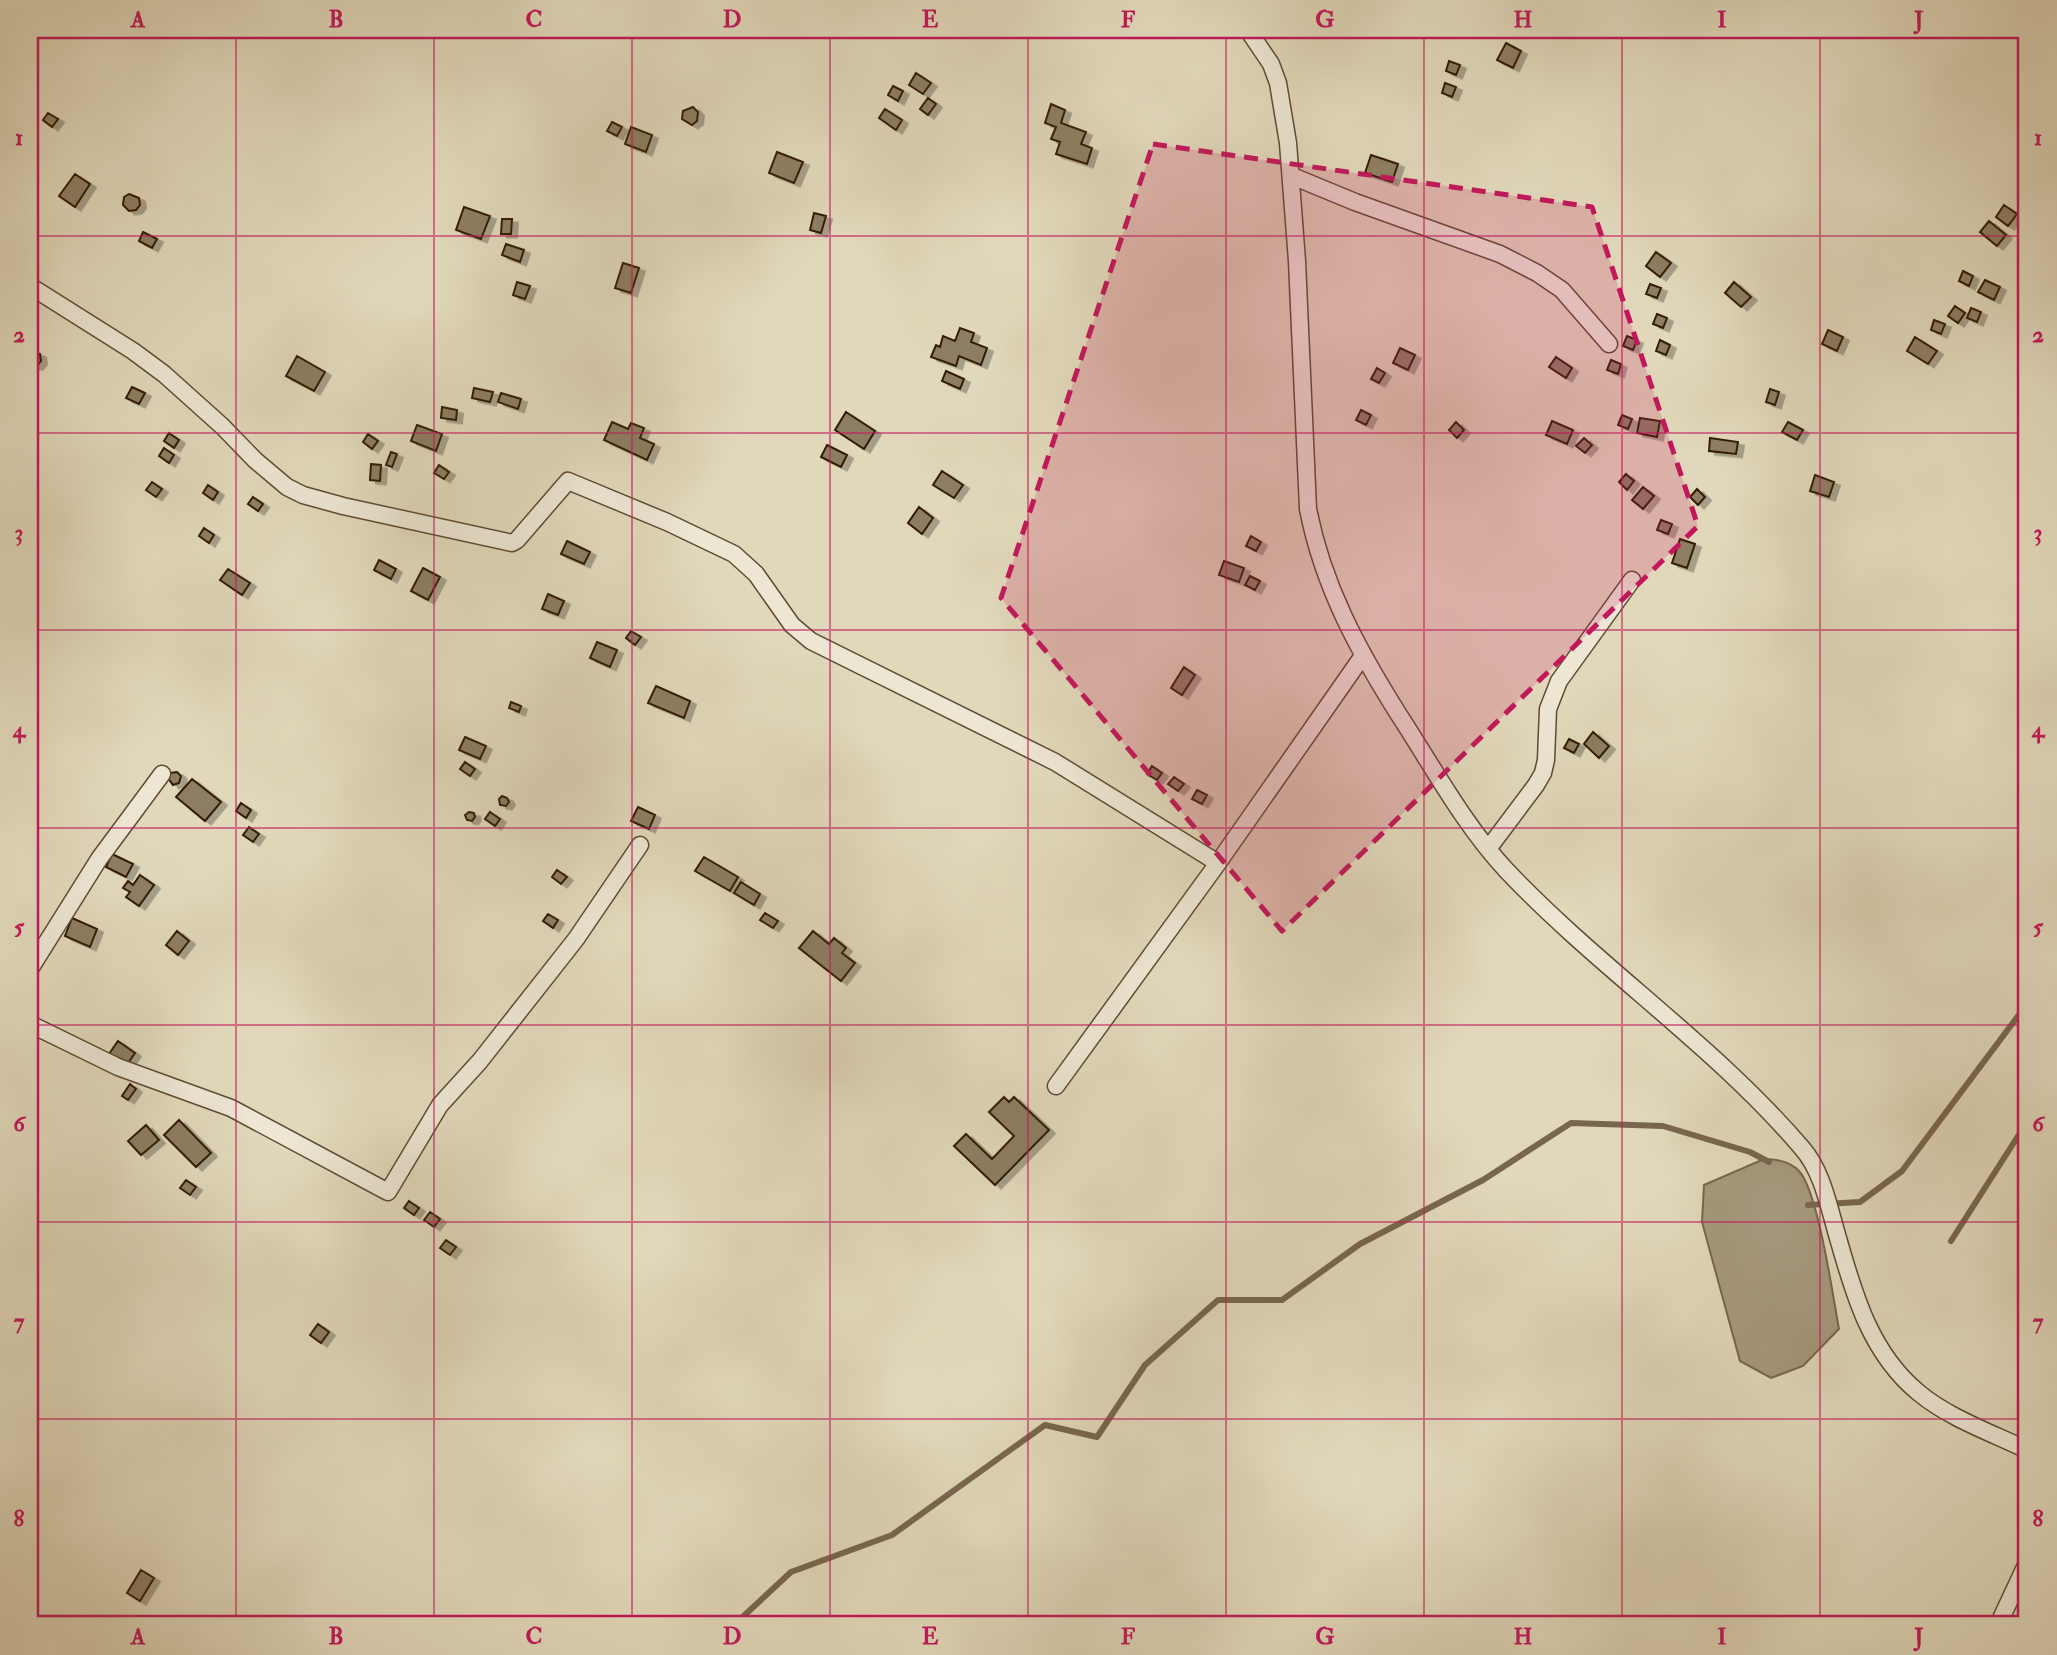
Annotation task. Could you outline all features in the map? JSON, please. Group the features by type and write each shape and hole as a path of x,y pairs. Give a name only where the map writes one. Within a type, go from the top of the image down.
{"street":[{"path":"1248,30 1271,64 1278,83 1292,176 1308,509 1314,539 1330,586 1362,657 1488,849 1555,917 1712,1056 1804,1150 1818,1172 1855,1297 1871,1333 1892,1365 1919,1394 1951,1413 2027,1450"},
{"path":"1292,176 1354,202 1500,254 1537,273 1562,290 1609,344"},
{"path":"30,286 164,374 255,460 287,486 303,495 512,543 568,481 734,554 756,575 792,625 811,641 1055,762 1218,863"},
{"path":"1488,849 1543,773 1548,709 1559,681 1632,580"},
{"path":"1056,1086 1218,863 1362,657"},
{"path":"30,969 99,859 162,774"},
{"path":"30,1024 118,1067 231,1108 388,1192 440,1105 480,1061 576,939 640,845"},
{"path":"1998,1625 2027,1563"}],"highlighted area":[{"path":"1153,144 1592,207 1698,526 1282,931 1001,598"}],"shaded area":[{"path":"1764,1159 1792,1165 1806,1182 1824,1246 1839,1329 1803,1366 1771,1378 1740,1361 1702,1222 1704,1185"}],"building":[{"path":"1506,43 1521,51 1513,68 1497,60"},
{"path":"1449,61 1460,65 1456,75 1446,71"},
{"path":"916,73 931,83 923,94 909,85"},
{"path":"1445,83 1456,87 1452,97 1442,93"},
{"path":"893,86 903,91 898,101 888,95"},
{"path":"928,98 936,104 928,115 920,109"},
{"path":"1051,104 1065,110 1061,123 1086,132 1081,144 1092,148 1087,164 1056,154 1060,142 1051,139 1056,127 1045,123"},
{"path":"693,107 698,112 697,121 692,125 682,119 683,111"},
{"path":"885,109 902,120 896,130 879,118"},
{"path":"48,113 58,119 52,127 43,120"},
{"path":"612,122 622,127 617,136 607,131"},
{"path":"631,127 652,135 646,152 625,144"},
{"path":"777,152 803,162 794,183 769,173"},
{"path":"1371,155 1398,164 1392,182 1365,173"},
{"path":"75,174 90,184 75,207 59,196"},
{"path":"129,194 139,198 140,205 136,210 129,211 123,205 124,197"},
{"path":"2004,205 2017,214 2008,226 1996,217"},
{"path":"464,207 490,216 481,239 456,230"},
{"path":"814,213 826,216 821,233 810,230"},
{"path":"502,219 512,219 511,234 501,234"},
{"path":"1989,221 2006,235 1997,246 1980,232"},
{"path":"143,232 157,239 152,248 139,241"},
{"path":"506,244 524,250 520,262 502,255"},
{"path":"1656,252 1671,263 1660,277 1646,266"},
{"path":"623,263 639,268 631,293 615,288"},
{"path":"1963,271 1973,276 1969,286 1959,281"},
{"path":"1985,280 2000,287 1994,300 1978,292"},
{"path":"517,282 530,286 525,299 513,295"},
{"path":"1734,282 1751,297 1741,307 1725,293"},
{"path":"1650,284 1661,288 1657,298 1646,294"},
{"path":"1955,306 1965,313 1958,323 1948,316"},
{"path":"1971,308 1981,312 1977,322 1967,318"},
{"path":"1657,314 1667,318 1663,328 1653,324"},
{"path":"1934,320 1945,324 1941,334 1931,330"},
{"path":"960,328 974,333 971,342 987,348 981,365 959,356 956,366 931,357 936,345 940,347 943,336 955,341"},
{"path":"1828,330 1843,337 1837,351 1822,344"},
{"path":"1627,336 1637,340 1633,350 1623,346"},
{"path":"1915,337 1937,351 1928,364 1907,351"},
{"path":"1660,340 1670,345 1666,355 1656,351"},
{"path":"1400,348 1415,355 1408,370 1393,363"},
{"path":"30,350 40,354 41,361 37,366 30,366"},
{"path":"297,356 325,372 314,391 286,376"},
{"path":"1556,357 1572,368 1566,378 1549,367"},
{"path":"1611,360 1621,364 1618,374 1607,370"},
{"path":"1377,368 1385,373 1379,383 1371,379"},
{"path":"946,371 964,379 960,389 942,381"},
{"path":"132,387 145,393 139,404 126,398"},
{"path":"474,388 493,392 490,402 472,398"},
{"path":"1770,389 1779,392 1775,405 1766,402"},
{"path":"501,393 521,399 518,409 498,402"},
{"path":"442,407 457,410 456,420 441,418"},
{"path":"1361,410 1371,415 1366,425 1356,420"},
{"path":"846,412 875,431 864,449 835,430"},
{"path":"1622,415 1632,419 1628,429 1618,425"},
{"path":"1640,418 1660,421 1657,437 1637,433"},
{"path":"1552,421 1573,430 1567,444 1546,435"},
{"path":"612,422 628,429 631,423 644,428 640,438 654,444 647,460 604,440"},
{"path":"1456,422 1464,430 1457,438 1449,430"},
{"path":"1788,422 1803,430 1797,440 1782,432"},
{"path":"417,425 442,434 436,451 411,441"},
{"path":"169,433 179,440 174,448 164,441"},
{"path":"368,434 378,441 372,449 363,442"},
{"path":"1584,438 1592,445 1585,453 1576,446"},
{"path":"1710,438 1738,442 1736,454 1709,451"},
{"path":"827,445 847,455 841,467 821,457"},
{"path":"164,448 174,455 169,463 159,456"},
{"path":"391,452 397,454 392,467 386,465"},
{"path":"371,464 381,465 380,481 370,480"},
{"path":"439,465 449,472 444,479 434,473"},
{"path":"942,471 963,485 954,498 933,485"},
{"path":"1626,474 1634,481 1627,490 1619,482"},
{"path":"1815,475 1834,482 1829,497 1810,491"},
{"path":"152,482 162,489 156,497 146,490"},
{"path":"208,485 218,492 213,500 203,493"},
{"path":"1643,487 1654,496 1643,509 1632,500"},
{"path":"1697,489 1705,497 1698,505 1690,497"},
{"path":"253,497 263,504 258,511 248,504"},
{"path":"919,507 933,518 922,534 908,523"},
{"path":"1661,520 1672,524 1668,534 1657,530"},
{"path":"204,528 214,535 209,543 199,536"},
{"path":"1251,536 1261,542 1256,551 1246,546"},
{"path":"1680,539 1695,544 1687,568 1672,563"},
{"path":"567,541 590,552 584,564 561,554"},
{"path":"379,560 396,569 391,579 374,570"},
{"path":"1224,561 1244,568 1239,582 1219,575"},
{"path":"423,568 440,577 428,600 411,591"},
{"path":"228,569 250,583 242,595 220,580"},
{"path":"1250,576 1260,581 1255,590 1245,585"},
{"path":"548,594 564,601 558,615 542,609"},
{"path":"631,631 641,637 635,645 626,638"},
{"path":"597,642 617,650 610,667 590,658"},
{"path":"1184,667 1195,675 1182,695 1171,688"},
{"path":"656,686 690,701 684,718 648,703"},
{"path":"511,702 521,706 519,712 509,708"},
{"path":"1593,732 1609,746 1599,758 1584,744"},
{"path":"465,737 486,746 480,759 459,750"},
{"path":"1569,739 1579,744 1574,753 1564,748"},
{"path":"465,762 475,769 470,776 460,769"},
{"path":"1152,766 1162,773 1157,780 1147,774"},
{"path":"177,772 181,776 179,783 173,785 168,778 170,773"},
{"path":"1174,777 1184,784 1178,791 1168,784"},
{"path":"192,779 221,802 205,821 176,797"},
{"path":"1197,790 1207,795 1202,804 1192,799"},
{"path":"502,796 509,802 506,806 500,805 499,799"},
{"path":"241,803 251,810 246,818 236,811"},
{"path":"638,807 655,815 649,829 631,821"},
{"path":"490,812 500,819 495,826 485,819"},
{"path":"474,813 472,821 467,820 465,815"},
{"path":"249,827 259,834 253,842 243,835"},
{"path":"112,854 133,864 126,877 106,867"},
{"path":"704,857 738,877 730,891 695,871"},
{"path":"557,870 567,877 561,884 552,877"},
{"path":"140,875 154,885 139,906 126,897 130,892 123,888 128,881 133,885"},
{"path":"741,882 760,894 754,905 734,893"},
{"path":"765,913 778,921 773,928 760,920"},
{"path":"548,914 558,920 553,928 543,921"},
{"path":"72,918 97,929 90,947 65,936"},
{"path":"177,931 189,941 178,955 166,945"},
{"path":"813,931 829,944 834,938 846,948 842,953 855,963 841,981 799,948"},
{"path":"118,1041 135,1053 126,1066 109,1054"},
{"path":"130,1084 136,1089 128,1100 122,1096"},
{"path":"1004,1097 1009,1102 1014,1097 1049,1130 995,1185 954,1146 966,1134 992,1159 1014,1136 989,1112"},
{"path":"179,1120 211,1153 196,1167 164,1135"},
{"path":"146,1125 159,1140 141,1155 128,1141"},
{"path":"186,1180 196,1187 190,1195 180,1188"},
{"path":"409,1201 419,1208 414,1215 404,1208"},
{"path":"430,1212 440,1219 434,1227 424,1220"},
{"path":"446,1240 456,1247 450,1255 440,1248"},
{"path":"318,1324 329,1332 321,1343 310,1335"},
{"path":"141,1570 154,1578 140,1601 127,1593"}],"waterway":[{"path":"1808,1205 1860,1202 1902,1171 2027,1004"},
{"path":"1951,1241 2027,1122"},
{"path":"734,1625 791,1572 892,1535 1045,1425 1097,1437 1145,1365 1218,1300 1282,1300 1360,1244 1483,1180 1571,1123 1663,1126 1750,1152 1769,1162"},
{"path":"2018,1136 2027,1142"}]}
